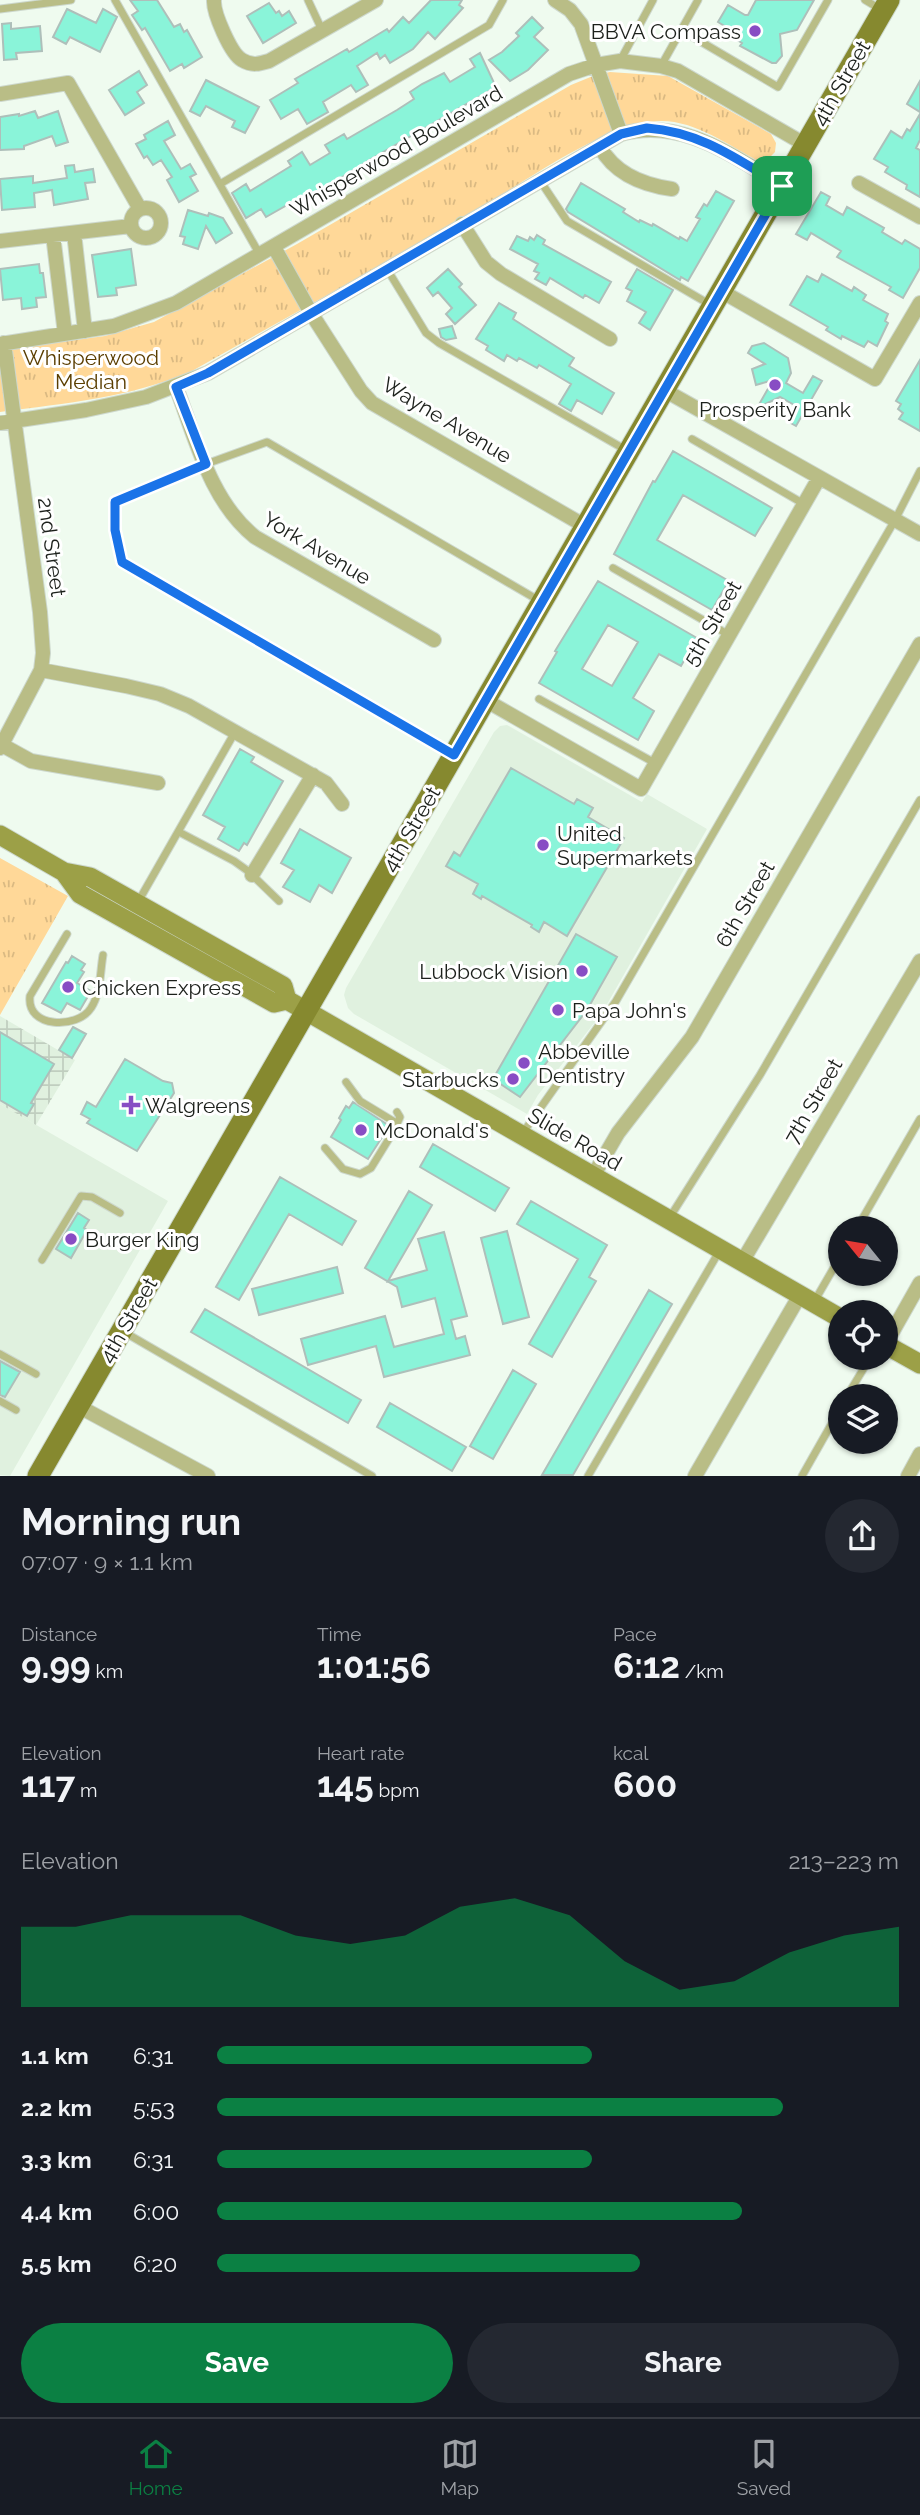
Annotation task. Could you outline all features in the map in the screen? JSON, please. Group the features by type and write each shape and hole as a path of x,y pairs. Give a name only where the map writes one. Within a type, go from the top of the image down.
{"main road":[{"name":"4th Street","path":"42,1474 121,1331 806,145 879,4"},
{"name":"Slide Road","path":"0,835 64,872 90,877 283,986 287,1000"},
{"name":"Slide Road","path":"64,872 80,894 274,1003 287,1000 828,1311"},
{"path":"898,1351 920,1364"}],"street":[{"path":"214,3 223,29 239,59 254,65 269,61 376,0"},
{"path":"555,0 573,5 621,134"},
{"name":"Whisperwood Boulevard","path":"2,343 85,331 138,319 176,303 569,74 596,65 620,61 678,71 806,145"},
{"path":"0,94 68,83 140,209"},
{"path":"7,422 146,397 208,373 621,134 647,128 685,133 702,139 782,186"},
{"path":"600,147 613,166 640,182 653,187 672,189"},
{"path":"859,183 920,217"},
{"path":"149,208 158,214 162,223 155,236 145,239 136,234 131,226 133,216 140,209 149,208"},
{"path":"462,225 486,262 501,274 610,339"},
{"path":"0,241 131,226"},
{"path":"74,233 85,331"},
{"path":"52,235 65,334"},
{"name":"Wayne Avenue","path":"274,247 311,313 361,391 372,402 585,526"},
{"path":"717,299 876,379 920,303"},
{"name":"2nd Street","path":"1,747 41,670 43,653 40,612 7,422 2,343"},
{"name":"York Avenue","path":"176,387 225,507 243,528 434,640"},
{"path":"664,390 920,534"},
{"name":"5th Street","path":"485,700 640,789 820,478"},
{"name":"6th Street","path":"593,1176 618,1133 692,1037 920,644"},
{"path":"41,670 160,694 189,706 326,783 342,804"},
{"path":"1,747 31,761 158,783"},
{"path":"252,875 313,775"},
{"name":"7th Street","path":"742,1262 920,961"},
{"path":"898,1322 920,1283"},
{"path":"695,1475 807,1299"},
{"path":"78,1406 208,1475"},
{"path":"908,1475 920,1454"}],"lane":[{"path":"0,9 71,0"},
{"path":"115,0 260,255"},
{"path":"308,0 322,30"},
{"path":"220,184 489,25 503,0"},
{"path":"620,61 653,0"},
{"path":"661,66 698,0"},
{"path":"681,30 778,87 828,0"},
{"path":"541,182 567,221 717,299"},
{"path":"387,268 426,333 439,343 629,452"},
{"path":"692,439 804,504"},
{"path":"454,755 122,562 115,530 115,502 267,442 542,602"},
{"path":"522,1135 616,1001 895,520 920,471"},
{"path":"613,568 729,635"},
{"path":"539,699 655,763"},
{"path":"138,903 235,732"},
{"path":"669,1220 760,1075 920,800"},
{"path":"178,832 234,861 279,901"},
{"path":"67,934 30,996 29,1006 33,1013 52,1023 80,1019 90,1010 97,995 103,954"},
{"path":"346,1082 360,1101 393,1121 395,1129"},
{"path":"325,1148 343,1169 360,1174 366,1172 376,1163 400,1121 397,1112"},
{"path":"864,1216 920,1119"},
{"path":"42,1260 81,1196 92,1197 120,1213"},
{"path":"589,1475 720,1249"},
{"path":"807,1299 828,1272"},
{"path":"121,1331 372,1475"},
{"path":"0,1354 36,1374"},
{"path":"0,1401 16,1410"},
{"path":"802,1475 828,1430"}],"shaded area":[{"path":"507,725 642,802 647,794 707,829 602,1013 538,1095 527,1114 354,1014 348,1008 344,995 494,732 500,726"},
{"path":"0,1016 75,1060 36,1125 0,1104"},
{"path":"0,1104 168,1201 10,1476 0,1475"}],"green space":[{"name":"Whisperwood Median","path":"610,72 668,76 771,134 776,143 775,152 768,159 758,161 706,132 678,123 650,122 627,128 557,160 470,214 192,371 145,388 74,402 0,412 0,350 105,336 154,322 297,244 571,85"},
{"path":"0,858 68,896 0,1015"}],"building":[{"path":"130,0 157,0 174,27 180,24 184,32 187,30 202,57 184,68 182,64 170,71 145,28 142,30 132,15 138,11"},
{"path":"431,0 462,0 459,5 463,8 435,39 428,32 413,49 390,63 385,55 380,59 377,53 357,66 368,85 356,92 351,85 323,102 328,112 307,124 298,109 281,119 270,100 298,83 295,79 387,29 389,32 403,17 409,23"},
{"name":"BBVA Compass","path":"756,0 814,0 797,30 780,34 782,56 776,63 740,46 742,43 732,37 734,32 718,22 728,5 748,15"},
{"path":"269,3 276,13 279,11 282,16 289,11 296,23 263,43 247,16"},
{"path":"67,9 96,23 103,9 117,17 100,52 70,37 66,44 53,37"},
{"path":"532,17 543,28 534,37 548,50 528,70 510,81 489,60 519,36 516,33"},
{"path":"11,23 11,29 40,26 42,51 16,53 17,59 4,60 2,24"},
{"path":"480,53 496,87 299,204 296,200 266,217 261,209 246,218 232,193 246,184 250,191 291,166 288,161 302,152 310,165 330,153 325,145 344,134 347,139 414,99 410,92 422,84 444,73 450,82 475,67 470,59"},
{"path":"139,71 147,85 137,92 144,103 125,115 109,90"},
{"path":"206,80 259,107 245,133 232,127 235,121 206,106 200,116 190,111"},
{"path":"920,81 920,112 907,104"},
{"path":"35,111 38,118 58,111 68,142 56,146 52,136 24,146 24,149 0,150 0,117 19,116"},
{"path":"920,114 920,140 916,148 920,150 920,197 906,189 907,185 885,172 888,167 874,159 891,131 902,138 907,129 910,131"},
{"path":"168,121 175,135 164,141 181,169 190,164 196,174 190,177 198,191 179,202 167,180 172,177 161,160 153,165 147,156 144,158 136,144 146,139 144,135"},
{"path":"74,165 75,172 93,169 95,182 85,183 88,199 54,205 52,190 34,193 35,207 2,210 0,179 33,176 33,183 67,178 65,166"},
{"path":"581,183 625,209 623,212 639,222 640,220 652,226 653,224 687,241 700,219 696,217 716,191 734,201 688,281 681,277 680,280 568,212 566,209"},
{"path":"821,192 830,197 826,205 843,215 847,207 884,228 882,232 902,244 905,240 920,249 920,268 903,298 889,290 891,287 837,257 841,251 811,233 807,240 796,234"},
{"path":"188,210 223,218 232,233 216,243 206,226 198,249 183,244 185,237 180,236"},
{"path":"537,235 545,240 543,244 611,282 599,303 585,295 583,298 550,278 546,285 535,279 539,273 534,271 538,264 510,249 517,236 528,241 530,237 534,240"},
{"path":"131,249 136,285 116,288 117,295 98,297 92,255"},
{"path":"39,264 46,297 36,298 37,307 22,309 21,298 3,300 0,269"},
{"path":"448,269 462,284 459,287 476,305 455,324 446,314 452,308 438,292 433,296 427,288"},
{"path":"637,269 673,290 650,330 639,323 646,312 627,301 632,291 626,288"},
{"path":"822,274 852,291 854,287 866,295 863,300 888,314 885,321 888,323 877,346 868,341 864,347 842,336 841,339 826,330 828,327 790,305 807,276 818,282"},
{"path":"499,303 516,313 513,319 574,358 569,366 614,393 602,414 577,400 571,411 559,404 571,384 539,365 537,368 507,355 504,361 486,350 488,346 476,339"},
{"path":"452,326 456,338 446,340 441,337 439,329"},
{"name":"Prosperity Bank","path":"764,343 788,358 791,373 786,383 803,393 813,376 822,381 796,426 787,421 796,406 780,397 757,408 773,380 756,385 752,369 765,364 748,353 752,346"},
{"path":"920,360 920,431 899,419 903,413 898,409 901,404 896,401"},
{"path":"673,451 772,508 755,536 683,495 657,540 729,581 712,610 614,554 653,481 655,482"},
{"path":"598,581 697,638 681,666 659,654 633,698 654,711 638,740 539,683 557,652 555,651","holes":["608,625 638,642 612,686 582,669"]},
{"path":"240,749 254,757 251,762 283,781 247,845 244,843 239,851 218,839 225,827 203,815"},
{"name":"United Supermarkets","path":"511,768 574,804 577,799 593,808 588,817 624,838 567,936 544,922 539,932 531,927 532,925 482,896 481,899 473,894 478,884 446,866 454,852 460,856"},
{"path":"300,829 351,858 332,893 319,885 310,902 283,887 294,870 281,863"},
{"path":"576,934 617,957 587,1010 520,1097 493,1079"},
{"name":"Chicken Express","path":"72,956 85,964 81,970 84,972 77,983 91,991 80,1010 67,1003 61,1013 42,1003"},
{"path":"73,1027 86,1034 72,1058 59,1050"},
{"path":"0,1032 54,1064 31,1103 34,1104 27,1116 0,1100"},
{"name":"Walgreens","path":"125,1059 163,1081 172,1083 174,1093 137,1151 87,1123 90,1119 81,1114 87,1102 96,1107"},
{"name":"McDonald's","path":"353,1102 388,1125 368,1159 331,1137 346,1106 349,1108"},
{"path":"433,1144 509,1188 495,1211 420,1167"},
{"path":"280,1177 356,1221 342,1245 289,1214 239,1300 216,1287"},
{"path":"409,1191 432,1205 388,1281 427,1270 418,1239 444,1232 467,1316 451,1320 456,1339 465,1336 470,1355 384,1377 376,1346 308,1365 301,1339 385,1316 394,1347 444,1334 435,1298 402,1307 397,1287 365,1268"},
{"path":"531,1201 607,1245 589,1277 596,1281 552,1357 529,1344 578,1259 517,1224"},
{"name":"Burger King","path":"78,1213 89,1220 84,1228 87,1230 71,1258 56,1249"},
{"path":"507,1231 529,1317 503,1324 481,1238"},
{"path":"337,1267 343,1293 259,1315 252,1289"},
{"path":"649,1290 672,1304 573,1475 542,1475"},
{"path":"205,1309 361,1400 348,1423 191,1332"},
{"path":"0,1361 20,1372 5,1397 0,1395"},
{"path":"513,1370 536,1384 493,1459 470,1446"},
{"path":"390,1403 466,1447 452,1471 377,1427"}],"place":[{"name":"BBVA Compass","path":"755,31"},
{"name":"Prosperity Bank","path":"775,385"},
{"name":"United Supermarkets","path":"543,845"},
{"name":"Lubbock Vision","path":"582,971"},
{"name":"Chicken Express","path":"68,987"},
{"name":"Papa John's","path":"558,1010"},
{"name":"Abbeville Dentistry","path":"524,1063"},
{"name":"Starbucks","path":"513,1079"},
{"name":"Walgreens","path":"131,1105"},
{"name":"McDonald's","path":"361,1130"},
{"name":"Burger King","path":"71,1239"}],"route":[{"path":"647,128 685,133 702,139 782,186 454,755 122,562 115,530 115,502 206,464 176,387 208,373 621,134 647,128"}]}
